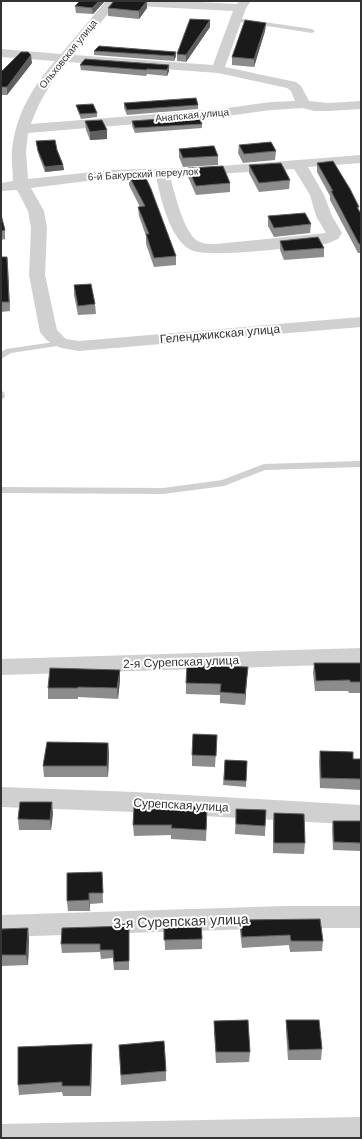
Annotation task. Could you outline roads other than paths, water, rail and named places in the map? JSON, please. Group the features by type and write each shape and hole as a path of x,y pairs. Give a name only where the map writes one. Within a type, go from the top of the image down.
{"street":[{"name":"Ольховская улица","path":"61,343 49,332 37,275 39,234 37,217 31,200 22,184 19,152 22,129 31,105 42,85 112,1"},
{"path":"117,1 243,4 218,69"},
{"path":"1,53 218,69 291,85 296,89 304,104"},
{"name":"Анапская улица","path":"22,129 220,113 271,106 304,104 314,107 329,107 361,105"},
{"name":"6-й Бакурский переулок","path":"1,187 111,174 196,172 361,158"},
{"path":"162,173 170,203 180,229 188,240 196,246 216,249 326,239 333,236 334,233 324,216 317,195 298,163"},
{"name":"Геленджикская улица","path":"61,343 79,346 361,322"},
{"name":"2-я Сурепская улица","path":"1,667 25,668 361,656"},
{"name":"Сурепская улица","path":"1,797 134,802 361,815"},
{"name":"3-я Сурепская улица","path":"1,926 361,917"},
{"path":"1,1138 361,1131"}],"lane":[{"path":"236,20 312,31"},
{"path":"1,356 9,351 61,343"},
{"path":"1,490 163,491 224,483 264,467 361,464"}]}
